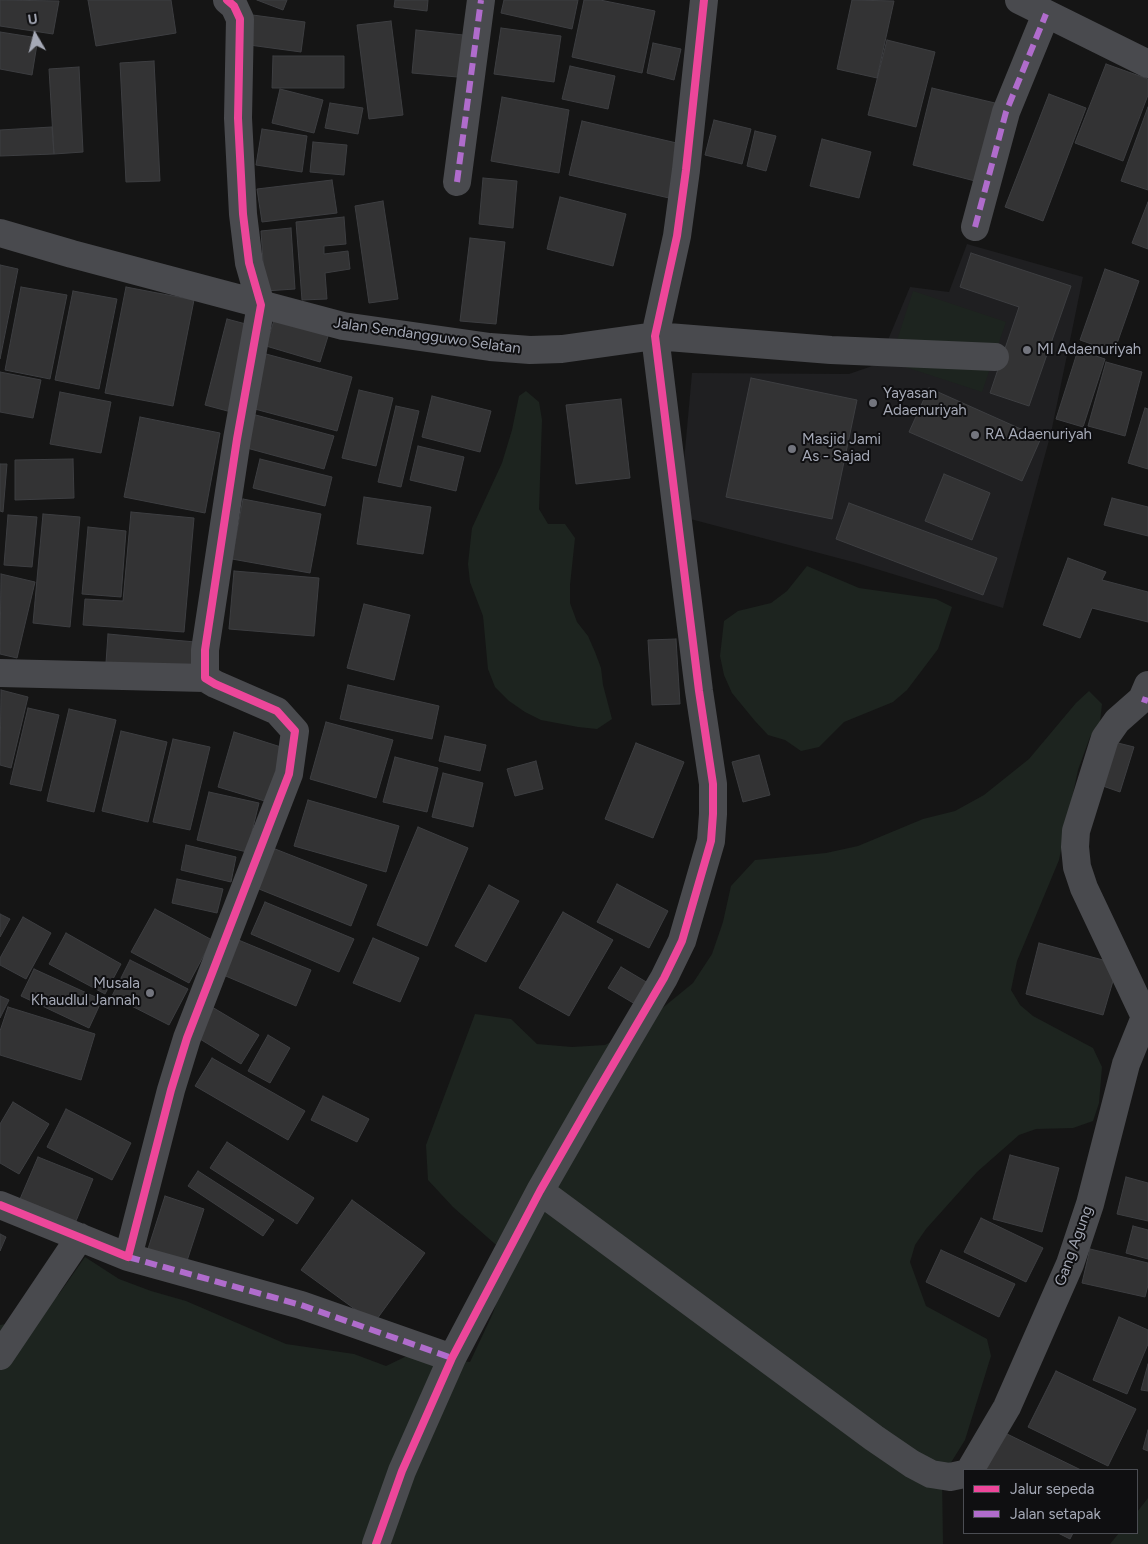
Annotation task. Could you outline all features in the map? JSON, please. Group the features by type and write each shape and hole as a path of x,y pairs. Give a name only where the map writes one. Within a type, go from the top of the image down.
{"street":[{"path":"205,678 204,650 221,552 237,439 261,305 249,263 243,214 238,118 240,19 234,6 227,0"},
{"path":"456,182 481,0"},
{"path":"376,1544 402,1470 452,1358 540,1191 664,978 682,941 711,841 713,814 712,784 655,336 677,236 704,0"},
{"path":"1019,0 1148,64"},
{"path":"976,227 1006,112 1046,14"},
{"name":"Jalan Sendangguwo Selatan","path":"0,233 343,326 490,347 530,350 562,349 655,336 830,350 995,357"},
{"path":"0,673 205,678 277,711 295,731 289,774 186,1038 128,1257"},
{"path":"1146,695 1117,721 1106,738 1076,831 1075,847 1077,867 1084,888 1147,1018"},
{"name":"Gang Agung","path":"971,1469 1007,1407 1070,1264 1090,1204 1126,1064 1147,1018"},
{"path":"540,1191 889,1448 931,1474 950,1477 963,1472"},
{"path":"0,1205 128,1257 301,1305 452,1358"},
{"path":"0,1356 80,1237"}],"shaded area":[{"name":"Yayasan Adaenuriyah","path":"967,244 1083,277 1051,433 1003,608 857,563 679,516 692,373 849,374 878,364 910,287 949,292"},
{"path":"913,291 1006,322 982,392 890,362"},
{"path":"526,391 539,402 542,420 539,509 548,524 565,524 575,538 570,603 577,622 588,636 601,668 603,685 612,719 597,729 541,720 525,712 509,701 495,687 488,669 483,616 470,582 468,564 472,528 502,463 512,430 519,396"},
{"path":"807,566 859,588 936,599 952,607 938,649 907,690 893,702 844,722 819,747 801,751 785,740 768,735 755,721 732,693 724,675 720,656 724,621 738,611 771,603 787,591"},
{"path":"1089,691 1102,704 1100,722 1090,737 1078,770 1059,860 1017,961 1011,990 1020,1005 1033,1016 1093,1048 1102,1067 1099,1103 1093,1121 1073,1128 1036,1129 1019,1135 977,1172 926,1229 915,1245 910,1262 926,1306 987,1339 991,1356 965,1440 942,1477 943,1544 0,1544 0,1325 12,1323 44,1306 59,1294 85,1257 119,1279 186,1301 286,1344 354,1354 386,1366 411,1354 470,1362 493,1313 511,1258 453,1207 428,1180 426,1145 475,1014 511,1019 537,1044 572,1047 605,1045 638,1028 693,983 712,954 723,922 731,886 755,860 826,853 858,846 923,819 955,811 984,795 1029,759 1076,703"},
{"path":"1148,1498 1148,1544 1110,1544 1118,1534 1138,1534 1138,1511"}],"building":[{"path":"0,0 59,1 53,34 0,26"},
{"path":"88,0 171,0 176,33 96,46"},
{"path":"257,0 287,0 283,10"},
{"path":"395,0 428,0 427,11 394,7"},
{"path":"504,0 578,0 572,29 501,13"},
{"path":"584,0 600,0 655,11 642,73 572,57"},
{"path":"852,0 894,1 877,78 837,69"},
{"path":"245,14 305,22 301,52 242,44"},
{"path":"391,21 403,115 369,119 357,25"},
{"path":"501,28 561,36 554,82 494,74"},
{"path":"416,30 473,36 469,78 412,73"},
{"path":"0,32 38,38 32,75 0,69"},
{"path":"887,40 935,52 916,127 868,115"},
{"path":"653,43 681,49 674,80 647,73"},
{"path":"273,56 344,56 344,88 272,88"},
{"path":"154,61 160,181 126,182 120,63"},
{"path":"1106,64 1148,79 1148,95 1123,161 1075,143"},
{"path":"570,66 615,76 608,109 562,99"},
{"path":"79,67 83,152 54,154 49,69"},
{"path":"932,88 995,103 975,181 913,165"},
{"path":"280,89 323,100 314,133 272,123"},
{"path":"1049,94 1086,108 1043,221 1005,207"},
{"path":"502,97 569,110 559,173 491,161"},
{"path":"330,103 363,108 358,134 325,128"},
{"path":"1148,107 1148,190 1121,181"},
{"path":"714,120 751,129 742,164 705,155"},
{"path":"582,121 681,144 669,198 569,175"},
{"path":"52,127 54,154 0,156 0,130"},
{"path":"262,129 307,136 302,172 256,165"},
{"path":"755,131 776,136 766,171 747,166"},
{"path":"822,139 871,152 859,198 810,186"},
{"path":"313,142 347,145 344,175 310,172"},
{"path":"483,178 517,181 513,228 479,224"},
{"path":"332,180 337,213 262,222 257,189"},
{"path":"560,197 626,214 613,266 547,249"},
{"path":"383,201 398,299 369,303 355,206"},
{"path":"1148,202 1148,249 1132,243"},
{"path":"344,217 346,244 324,246 324,254 348,251 350,269 325,273 327,299 302,300 296,222"},
{"path":"291,228 295,289 265,291 261,231"},
{"path":"470,238 505,242 496,324 460,321"},
{"name":"MI Adaenuriyah","path":"971,253 1071,286 1029,406 990,393 1019,307 960,287"},
{"path":"0,265 18,269 0,359"},
{"path":"1105,269 1139,281 1114,352 1080,340"},
{"path":"21,287 67,295 50,379 5,370"},
{"path":"126,287 194,300 173,406 105,393"},
{"path":"73,291 117,299 99,389 55,380"},
{"path":"275,317 329,333 320,362 266,346"},
{"path":"227,319 257,327 235,413 205,405"},
{"path":"1078,350 1105,359 1083,427 1056,419"},
{"path":"266,354 352,377 337,431 251,408"},
{"path":"1106,362 1142,372 1125,436 1088,426"},
{"path":"0,372 41,380 33,418 0,412"},
{"name":"Masjid Jami As - Sajad","path":"751,378 857,400 832,519 726,497"},
{"name":"RA Adaenuriyah","path":"929,388 1041,438 1022,481 909,432"},
{"path":"359,390 393,398 376,466 342,458"},
{"path":"60,392 111,402 101,453 50,444"},
{"path":"432,396 491,411 480,452 422,437"},
{"path":"621,399 630,478 576,484 566,405"},
{"path":"396,406 419,411 401,487 378,482"},
{"path":"1145,408 1148,409 1148,469 1128,463"},
{"path":"252,414 334,436 324,469 243,447"},
{"path":"140,417 220,433 205,513 124,497"},
{"path":"418,446 464,457 456,491 410,480"},
{"path":"73,459 74,498 15,500 15,460"},
{"path":"260,459 332,477 325,506 253,488"},
{"path":"0,464 7,464 3,512 0,511"},
{"path":"944,474 990,493 972,540 925,521"},
{"path":"364,497 431,507 423,554 357,544"},
{"path":"1112,498 1148,507 1148,536 1104,525"},
{"path":"243,499 321,514 310,573 232,559"},
{"path":"849,503 997,558 983,595 836,539"},
{"path":"131,512 194,518 184,632 83,625 85,599 123,601"},
{"path":"43,514 80,517 70,627 33,623"},
{"path":"8,515 37,517 32,567 4,565"},
{"path":"88,527 126,531 121,597 82,594"},
{"path":"1068,558 1106,572 1102,580 1148,592 1148,622 1092,608 1080,638 1043,625"},
{"path":"234,571 319,578 314,636 229,629"},
{"path":"1,574 35,582 17,658 0,654"},
{"path":"364,604 410,615 394,680 347,668"},
{"path":"108,634 195,642 193,671 106,663"},
{"path":"676,639 680,704 652,705 648,640"},
{"path":"348,685 439,706 432,739 340,719"},
{"path":"1,690 28,697 11,768 0,765"},
{"path":"28,708 59,715 41,791 10,784"},
{"path":"69,709 116,720 94,812 47,801"},
{"path":"326,722 393,740 376,798 310,779"},
{"path":"121,731 167,742 148,822 102,811"},
{"path":"234,732 284,748 268,802 218,787"},
{"path":"445,736 486,745 480,771 439,761"},
{"path":"173,739 210,747 190,830 153,822"},
{"path":"1114,742 1134,747 1120,792 1100,785"},
{"path":"636,743 684,762 653,838 605,819"},
{"path":"759,755 770,795 743,802 732,762"},
{"path":"395,757 438,768 427,812 383,802"},
{"path":"536,761 543,789 515,796 507,769"},
{"path":"443,773 483,783 473,827 432,817"},
{"path":"209,792 259,803 247,852 197,840"},
{"path":"308,800 399,826 386,872 294,846"},
{"path":"418,827 468,848 427,946 377,925"},
{"path":"186,845 236,857 231,882 181,870"},
{"path":"270,847 367,885 351,926 254,887"},
{"path":"177,879 223,889 217,913 172,903"},
{"path":"617,884 668,911 649,948 597,922"},
{"path":"489,885 519,901 486,962 455,946"},
{"path":"265,902 354,939 339,972 251,934"},
{"path":"155,909 212,940 189,983 131,952"},
{"path":"563,912 613,940 569,1016 519,988"},
{"path":"0,914 10,919 0,937"},
{"path":"23,917 51,933 26,979 0,965 0,958"},
{"path":"66,933 121,964 105,994 49,964"},
{"path":"373,938 419,958 400,1002 353,983"},
{"path":"236,939 311,970 296,1006 221,974"},
{"path":"1039,943 1118,964 1103,1015 1026,994"},
{"name":"Musala Khaudlul Jannah","path":"130,960 188,989 169,1025 112,996"},
{"path":"621,967 648,983 635,1004 608,988"},
{"path":"34,969 102,1000 89,1028 21,996"},
{"path":"0,996 9,1000 0,1018"},
{"path":"8,1007 95,1034 81,1080 0,1055 0,1031"},
{"path":"212,1007 259,1035 241,1064 195,1036"},
{"path":"268,1035 290,1048 270,1083 248,1071"},
{"path":"212,1058 305,1111 288,1140 195,1086"},
{"path":"323,1096 369,1119 357,1142 311,1120"},
{"path":"13,1102 49,1124 19,1174 0,1163 0,1124"},
{"path":"66,1109 131,1143 112,1180 47,1147"},
{"path":"227,1142 314,1198 297,1224 210,1168"},
{"path":"1010,1155 1059,1168 1042,1232 993,1219"},
{"path":"38,1157 93,1179 76,1221 20,1199"},
{"path":"198,1171 274,1220 263,1236 188,1186"},
{"path":"1126,1177 1148,1183 1148,1221 1117,1214"},
{"path":"165,1196 204,1209 185,1267 146,1255"},
{"path":"352,1200 425,1253 374,1323 301,1270"},
{"path":"981,1218 1043,1248 1026,1282 964,1252"},
{"path":"1133,1226 1148,1230 1148,1259 1126,1253"},
{"path":"0,1234 6,1237 0,1251"},
{"path":"1090,1249 1148,1263 1148,1285 1145,1297 1082,1283"},
{"path":"941,1250 1015,1284 999,1317 926,1282"},
{"path":"1119,1317 1148,1330 1148,1344 1127,1394 1093,1380"},
{"path":"1148,1364 1148,1391 1141,1390"},
{"path":"1056,1371 1136,1409 1108,1466 1028,1427"},
{"path":"1148,1430 1148,1451 1143,1449"},
{"path":"1005,1433 1079,1469 987,1469"},
{"path":"1060,1534 1072,1534 1070,1539"}],"marked path":[{"path":"457,182 481,0"},
{"path":"975,227 1006,112 1046,14"},
{"path":"1142,699 1148,701"},
{"path":"128,1257 301,1305 452,1358"}],"cycle path":[{"path":"0,1205 128,1257 171,1090 187,1038 289,774 295,731 277,711 205,678 205,650 237,439 261,305 249,263 243,214 238,118 240,19 234,6 227,0"},
{"path":"376,1544 402,1471 452,1358 540,1191 664,978 682,941 711,841 713,784 699,691 655,336 677,236 704,0"}],"place":[{"name":"MI Adaenuriyah","path":"1027,350"},
{"name":"Yayasan Adaenuriyah","path":"873,403"},
{"name":"RA Adaenuriyah","path":"975,435"},
{"name":"Masjid Jami As - Sajad","path":"792,449"},
{"name":"Musala Khaudlul Jannah","path":"150,993"}]}
